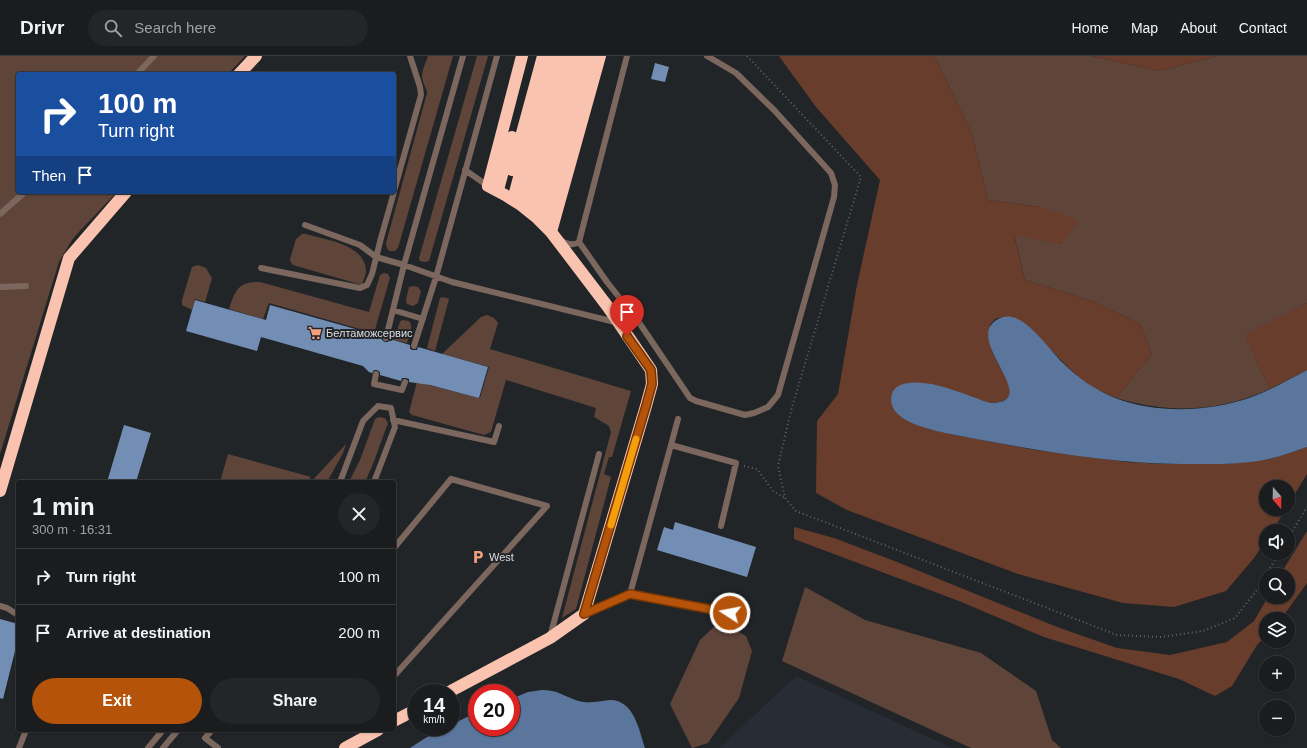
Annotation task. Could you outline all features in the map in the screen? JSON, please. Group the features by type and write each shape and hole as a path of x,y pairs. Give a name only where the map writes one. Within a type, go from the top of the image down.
{"highway":[{"path":"241,72 256,56"},
{"path":"460,686 550,638 584,614 652,384 651,370 619,323 524,210 522,56"},
{"path":"524,210 534,56"},
{"path":"524,210 542,56"},
{"path":"524,210 552,56"},
{"path":"524,210 561,56"},
{"path":"524,210 571,56"},
{"path":"524,210 580,56"},
{"path":"524,210 590,56"},
{"path":"524,210 600,56"},
{"path":"0,491 69,258 124,194"},
{"path":"396,720 408,714"},
{"path":"346,748 374,732"}],"lane":[{"path":"139,72 154,56"},
{"path":"396,185 421,95 420,87 410,56"},
{"path":"386,338 404,265 463,56"},
{"path":"414,346 436,277 496,56"},
{"path":"627,56 579,242 607,282 638,321 690,398 745,415 754,413 768,406 778,395 834,197 835,185 831,173 774,110 736,73 707,56"},
{"path":"465,170 524,210 564,243 577,244 579,242"},
{"path":"0,214 23,194"},
{"path":"262,268 360,288 368,285 393,194"},
{"path":"306,225 360,245 376,257 452,282 619,323 638,321"},
{"path":"0,287 26,286"},
{"path":"393,310 423,319"},
{"path":"376,374 374,384 402,390 405,382"},
{"path":"341,480 363,421 378,406 391,408 395,427 375,480"},
{"path":"630,594 678,419"},
{"path":"393,420 494,442 499,426"},
{"path":"671,445 736,463 721,526"},
{"path":"550,638 599,454"},
{"path":"396,546 451,479 547,506 396,674"},
{"path":"584,614 630,594 730,613"},
{"path":"0,606 7,608 16,614"},
{"path":"20,748 25,732"},
{"path":"148,748 161,732"},
{"path":"163,748 176,732"},
{"path":"210,732 204,738 218,748"}],"path":[{"path":"747,56 861,177 790,414 778,466 785,498"},
{"path":"736,463 757,470 773,491 785,498 796,511 1117,635 1161,638 1203,631 1235,618 1259,587"},
{"path":"1295,527 1307,507"}],"shaded area":[{"path":"0,56 245,56 230,72 16,72 16,194 115,194 72,240 59,262 0,454"},
{"path":"428,56 453,56 398,248 395,251 389,251 386,243 427,93 422,77"},
{"path":"477,56 488,56 429,261 420,261 419,258"},
{"path":"779,56 934,56 972,134 988,200 1041,207 1079,220 1062,244 1014,235 1025,280 1092,301 1140,324 1152,354 1116,398 1097,390 1079,378 1047,346 1003,317 995,319 990,325 991,347 1008,382 1010,390 1009,397 1003,401 991,403 929,384 908,383 919,426 945,433 1035,450 1127,462 1162,464 1226,464 1270,459 1307,447 1307,474 1295,494 1295,480 1259,480 1259,516 1282,516 1276,524 1259,524 1259,550 1226,591 1174,607 1123,603 1018,574 847,510 816,493 817,421 838,394 856,290 880,180 816,107"},
{"path":"934,56 1092,56 1159,71 1217,56 1307,56 1307,303 1245,336 1270,389 1251,397 1232,402 1194,408 1156,407 1116,398 1152,354 1140,324 1092,301 1025,280 1014,234 1062,244 1041,207 988,200 972,134"},
{"path":"1092,56 1217,56 1159,71"},
{"path":"302,234 324,238 343,244 359,254 364,261 366,270 362,285 293,265 290,259 296,239"},
{"path":"198,265 206,268 212,278 205,302 195,299 192,310 182,305 182,300 192,267"},
{"path":"384,273 388,274 390,278 374,333 269,303 263,319 229,309 238,288 247,283 260,282 369,312 380,275"},
{"path":"409,287 418,287 421,291 418,303 413,306 407,304 406,300"},
{"path":"442,297 449,299 435,351 427,348 440,298"},
{"path":"1307,303 1307,370 1270,389 1244,335"},
{"path":"487,315 494,318 498,323 490,349 631,391 612,457 609,457 604,474 611,477 576,609 562,618 611,432 609,426 594,417 596,408 506,380 491,432 484,435 412,415 409,412 417,382 480,398 489,367 442,354 481,317"},
{"path":"402,320 409,321 411,326 411,332 407,343 394,340"},
{"path":"379,417 385,418 388,423 373,464 366,480 350,480 360,460 375,419"},
{"path":"346,444 343,453 328,480 313,480"},
{"path":"228,454 311,477 308,480 221,480"},
{"path":"794,527 834,538 1057,627 1117,648 1170,655 1227,642 1254,621 1259,612 1259,643 1232,686 1215,696 1179,679 1044,637 959,601 794,539"},
{"path":"1307,531 1307,583 1295,600 1295,568 1284,568 1289,560 1295,560 1295,551"},
{"path":"805,587 865,620 981,653 1036,691 1052,740 1061,748 971,748 782,661"},
{"path":"1264,604 1292,604 1286,612 1259,612"},
{"path":"720,621 746,636 752,651 739,698 708,743 692,748 670,704 700,640"},
{"path":"796,676 952,748 719,748"}],"water":[{"path":"1003,317 1019,319 1032,329 1081,379 1115,398 1148,407 1182,409 1233,403 1264,392 1307,370 1307,447 1269,459 1237,463 1182,464 1122,461 1063,454 945,433 919,426 901,417 891,403 892,394 894,389 898,386 908,383 928,383 991,403 1006,400 1010,392 992,351 988,337 991,326"},
{"path":"550,690 581,701 617,701 630,710 638,725 645,748 410,748 429,736 460,736 460,720 468,716 468,736 520,736 520,695 528,692"}],"building":[{"path":"655,63 669,67 665,82 651,79"},
{"path":"195,300 266,320 270,305 373,334 382,337 382,340 385,342 388,342 390,339 410,345 410,349 413,350 417,350 418,347 488,367 479,398 430,385 409,382 409,379 406,378 402,378 401,381 380,375 380,372 377,370 374,370 372,373 363,366 261,337 257,351 186,331"},
{"path":"124,425 151,433 137,480 108,480"},
{"path":"675,522 756,547 747,577 657,550 664,527 673,530"},
{"path":"0,619 16,623 16,647 3,699 0,698"}],"slow traffic":[{"path":"611,525 636,439"}],"place":[{"name":"Белтаможсервис","path":"315,333"},
{"name":"West","path":"478,557"}],"route":[{"path":"627,336 651,370 652,384 584,614 630,594 730,613"}]}
